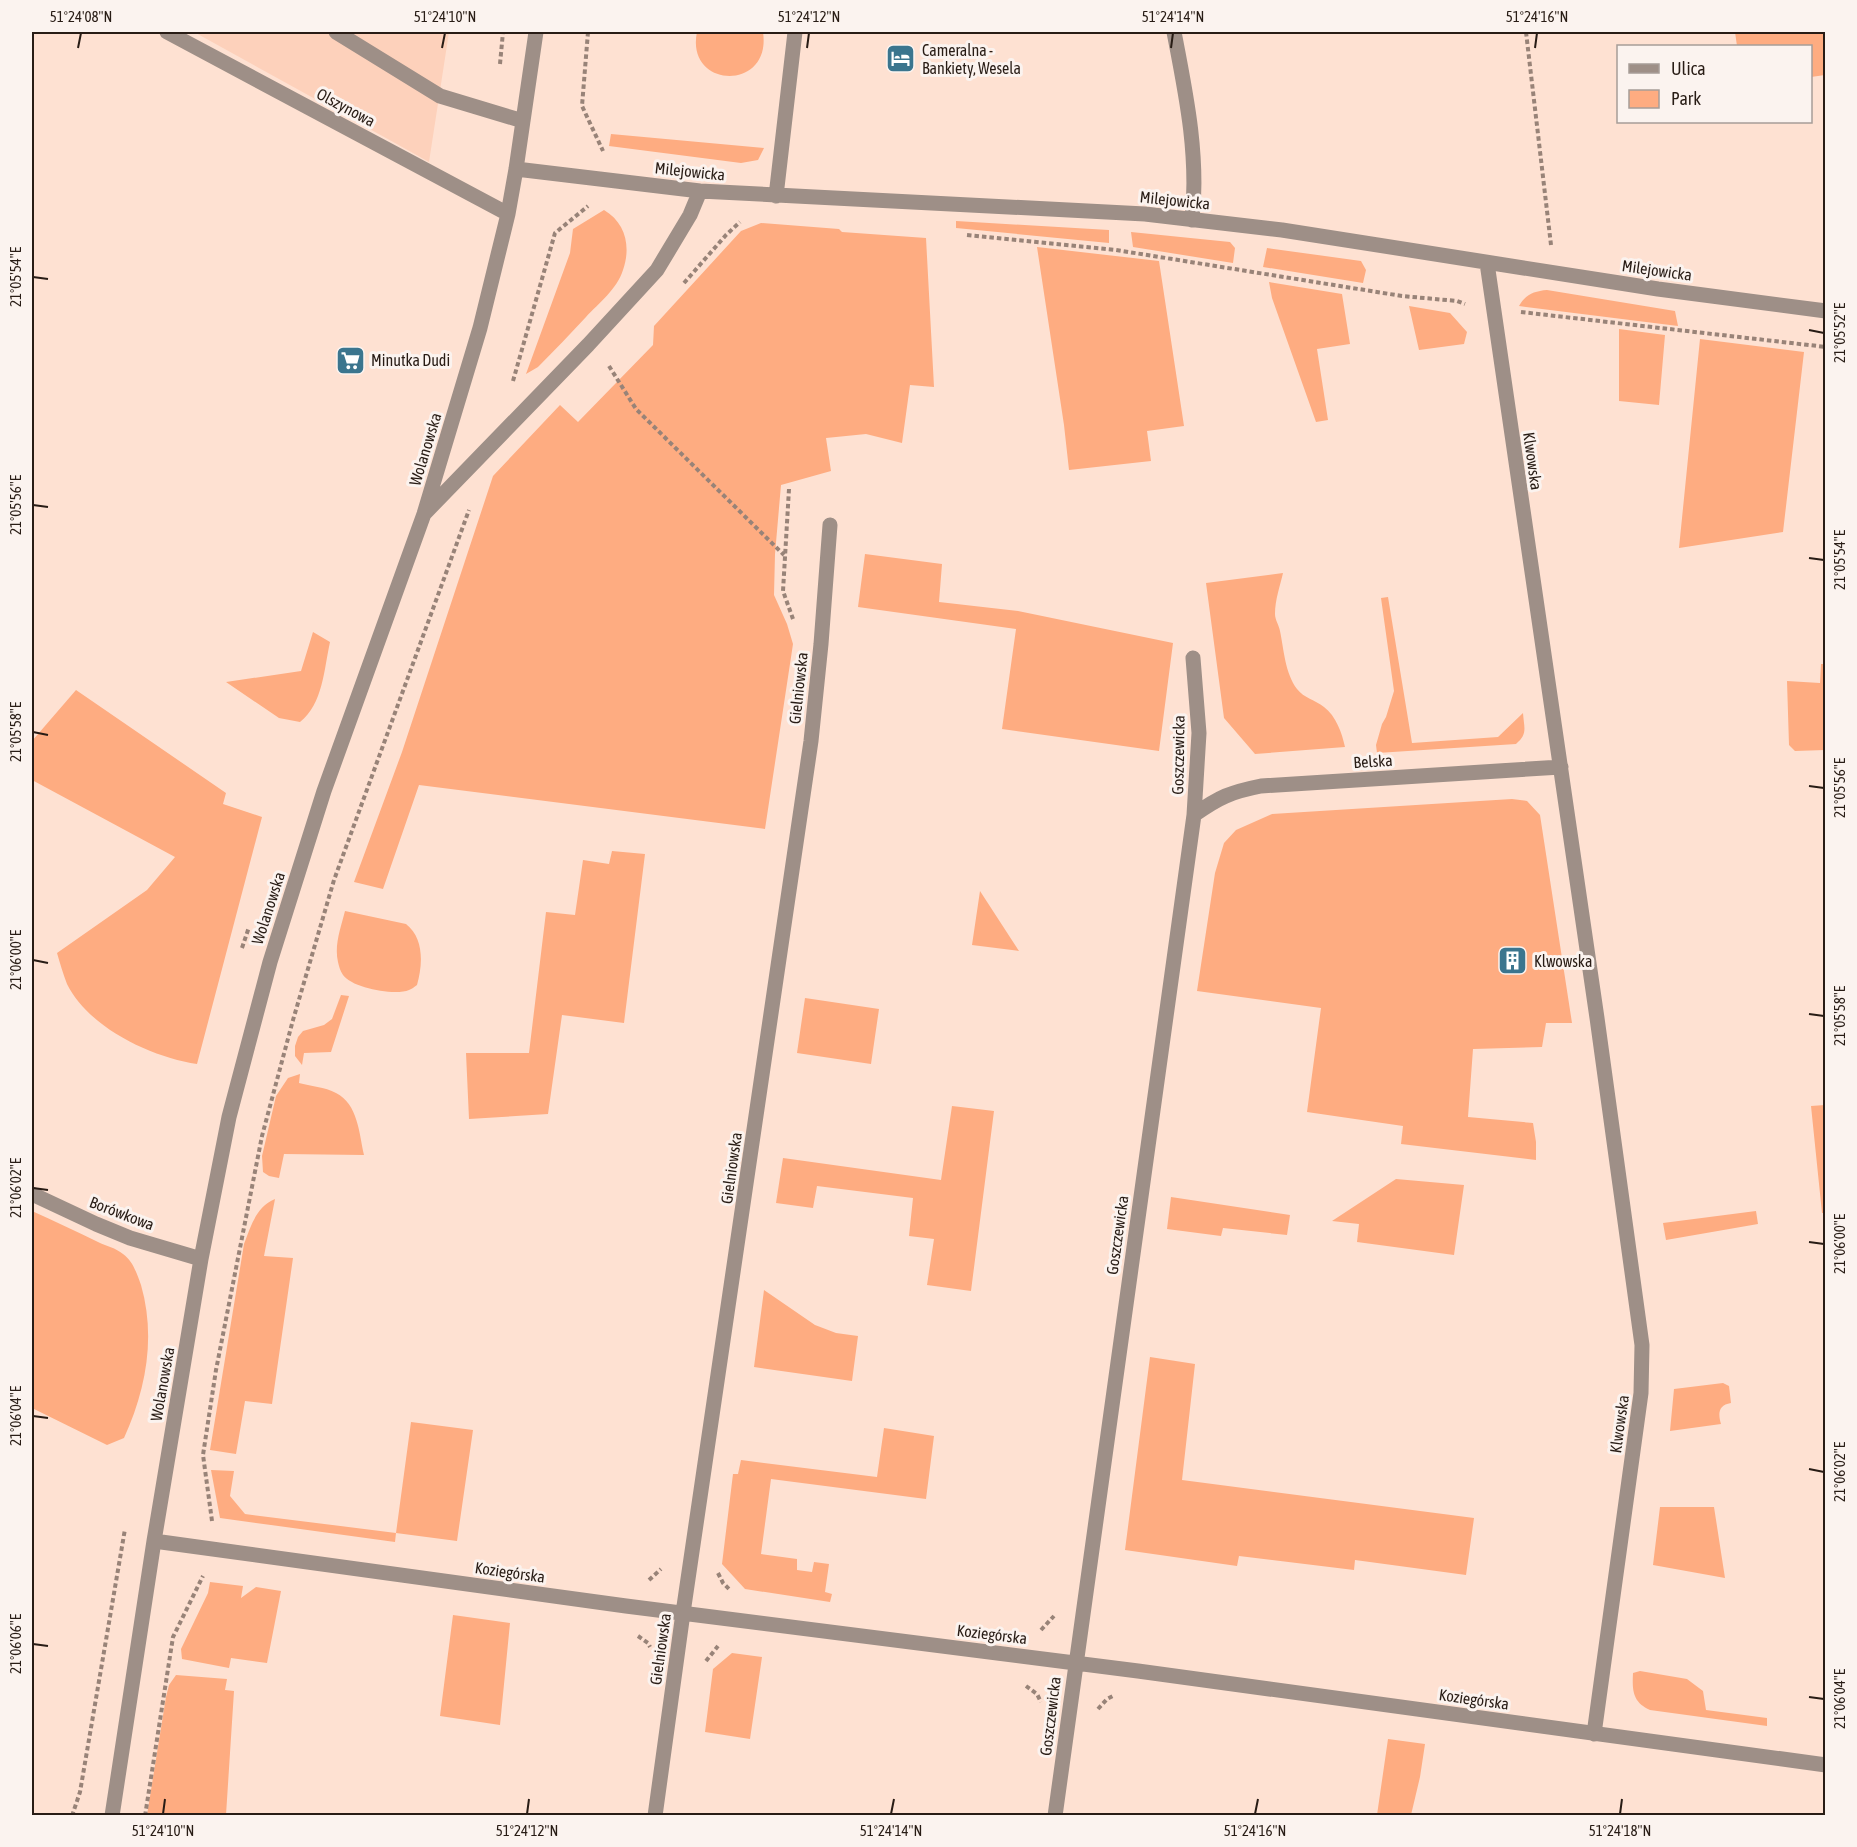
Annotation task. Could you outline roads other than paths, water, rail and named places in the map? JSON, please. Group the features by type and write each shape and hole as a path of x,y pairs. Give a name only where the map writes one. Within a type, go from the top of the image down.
{"street":[{"name":"Olszynowa","path":"167,32 508,214"},
{"path":"336,32 440,96 524,121"},
{"name":"Wolanowska","path":"112,1815 154,1541 201,1259 229,1117 270,962 324,791 424,514 480,328 508,214 536,32"},
{"path":"776,196 795,32"},
{"path":"1174,32 1192,137 1195,175 1192,219"},
{"name":"Milejowicka","path":"516,169 700,191 1145,214 1192,219 1826,311"},
{"path":"424,514 657,270 690,215 700,191"},
{"name":"Klwowska","path":"1487,263 1561,767 1642,1346 1641,1393 1594,1734"},
{"name":"Gielniowska","path":"656,1815 683,1613 809,752 821,644 830,525"},
{"name":"Goszczewicka","path":"1055,1815 1194,815 1200,733 1193,658"},
{"name":"Belska","path":"1194,815 1214,800 1234,791 1260,786 1561,767"},
{"name":"Borówkowa","path":"32,1194 130,1238 201,1259"},
{"name":"Koziegórska","path":"154,1541 683,1613 1075,1662 1826,1765"}],"place":[{"name":"Cameralna - Bankiety, Wesela","path":"901,59"},
{"name":"Minutka Dudi","path":"350,360"},
{"name":"Klwowska","path":"1513,961"}]}
